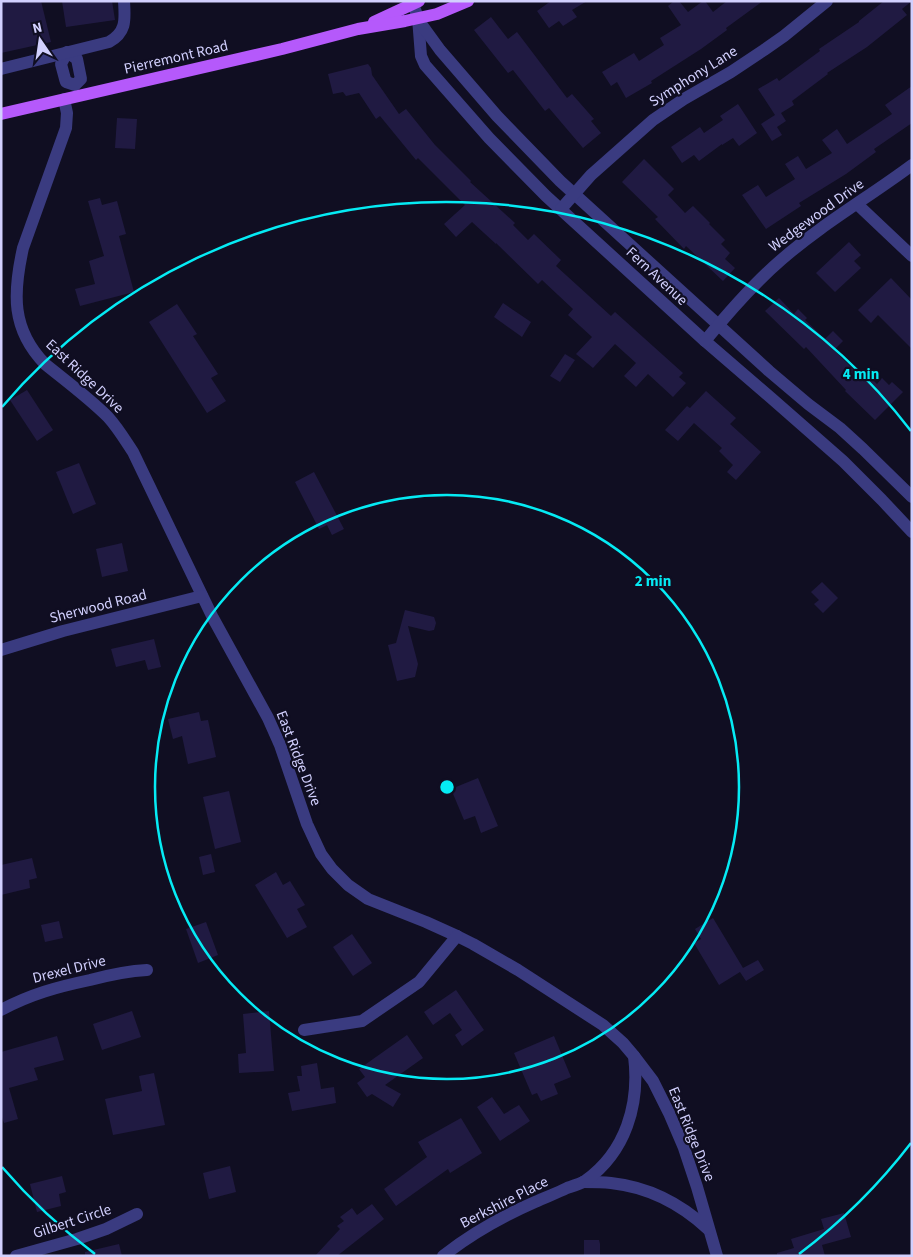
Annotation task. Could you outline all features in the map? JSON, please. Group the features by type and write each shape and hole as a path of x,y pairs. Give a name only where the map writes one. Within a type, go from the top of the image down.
{"main road":[{"name":"Pierremont Road","path":"1,114 64,100 76,91 167,76 358,29 437,14 468,1"},
{"name":"Pierremont Road","path":"358,29 415,2"}],"street":[{"path":"1,69 109,42 118,35 124,26 124,1"},
{"name":"Symphony Lane","path":"561,209 602,165 653,120 764,50 827,1"},
{"name":"Fern Avenue","path":"415,2 421,56 425,66 489,138 546,196 705,342 843,461 912,532"},
{"name":"Fern Avenue","path":"418,18 440,50 497,116 560,181 808,404 840,428 912,497"},
{"path":"67,52 77,60 81,79 76,91"},
{"name":"East Ridge Drive","path":"64,100 67,113 66,128 23,248 19,266 17,309 27,340 45,364 92,402 108,418 118,429 133,452 213,618 268,718 280,745 307,824 332,869 348,885 368,898 457,936 518,970 604,1025 623,1043 653,1081 669,1113 684,1148 717,1256"},
{"name":"Wedgewood Drive","path":"705,342 719,324 780,260 810,236 912,164"},
{"path":"857,204 912,256"},
{"name":"Sherwood Road","path":"1,650 202,596"},
{"path":"304,1030 362,1020 420,982 457,936"},
{"name":"Drexel Drive","path":"1,1010 32,995 61,986 121,973 147,970"},
{"name":"Berkshire Place","path":"443,1256 463,1241 506,1215 583,1182 609,1158 622,1138 631,1116 636,1093 634,1056"},
{"name":"Berkshire Place","path":"583,1182 610,1182 650,1192 680,1207 708,1229"},
{"name":"Gilbert Circle","path":"16,1256 106,1229 137,1214"}],"building":[{"path":"1,1 41,1 51,42 1,53"},
{"path":"62,1 112,1 115,20 66,27"},
{"path":"551,1 587,1 572,10 577,17 563,26 559,21 549,28 537,11"},
{"path":"674,1 679,1 688,12 705,1 713,12 727,1 763,1 701,49 651,81 652,83 626,98 617,82 611,86 602,72 634,53 639,61 664,45 660,38 681,25 668,6"},
{"path":"884,1 912,1 902,9 907,15 867,47 827,73 792,101 794,105 781,113 786,121 777,127 782,135 772,141 761,124 775,115 758,89 777,78 779,81 820,51 819,49 859,22"},
{"path":"491,17 508,39 517,32 567,98 572,94 594,119 591,121 601,133 583,148 549,108 545,111 513,70 508,73 474,30"},
{"path":"368,64 372,75 399,114 406,109 435,145 470,182 515,223 513,225 528,240 534,234 561,260 556,266 611,316 615,312 683,373 679,377 686,383 673,397 648,374 636,387 624,376 636,363 615,344 593,368 576,354 592,337 568,315 573,309 542,280 538,284 472,222 456,237 444,224 465,205 418,158 416,160 380,116 376,119 359,93 346,96 343,92 333,94 328,74"},
{"path":"912,86 912,123 874,149 876,152 846,174 799,203 801,206 766,229 742,195 758,185 766,197 795,179 785,164 798,156 806,169 832,153 822,140 837,129 847,144 892,114 885,105"},
{"path":"738,104 757,133 739,146 733,138 699,161 694,155 682,163 671,147 700,127 704,133 723,120 720,116"},
{"path":"117,118 137,119 135,149 115,148"},
{"path":"644,159 674,189 668,195 685,213 693,206 725,240 721,244 730,253 725,259 735,268 723,281 686,246 684,249 655,219 658,217 622,182"},
{"path":"100,198 102,205 117,201 126,234 119,236 134,292 80,306 75,289 95,284 89,261 104,256 88,201"},
{"path":"849,242 861,255 854,261 861,268 835,292 816,273"},
{"path":"891,278 912,300 912,349 878,315 871,323 858,310"},
{"path":"779,298 794,314 798,309 807,318 805,320 825,339 833,331 843,341 834,350 860,376 864,371 877,384 882,378 889,385 892,382 903,392 875,420 845,391 806,347 804,349 765,311"},
{"path":"503,303 531,322 522,337 494,317"},
{"path":"177,304 197,334 193,336 218,374 211,378 226,401 207,413 149,322"},
{"path":"565,354 575,360 560,382 550,376"},
{"path":"27,390 53,430 37,441 10,400"},
{"path":"706,391 736,418 730,424 761,452 736,480 727,472 733,465 719,451 722,448 694,423 678,441 665,430 687,406 690,408"},
{"path":"79,463 96,504 73,514 56,472"},
{"path":"314,472 344,529 332,535 327,525 319,529 295,482"},
{"path":"122,543 128,571 102,577 96,549"},
{"path":"822,582 838,598 823,613 814,604 819,600 811,592"},
{"path":"405,610 434,617 436,623 434,630 429,631 408,626 418,664 415,677 397,681 388,645 396,643"},
{"path":"154,639 161,667 148,670 145,660 116,667 111,649"},
{"path":"199,712 201,721 208,720 216,757 188,764 182,736 173,739 168,719"},
{"path":"478,778 498,826 481,833 475,816 464,820 451,789"},
{"path":"229,791 241,842 215,849 203,797"},
{"path":"211,854 215,872 203,875 199,857"},
{"path":"32,858 37,878 29,880 30,888 1,895 1,865"},
{"path":"276,872 283,885 290,881 305,905 297,909 307,927 287,938 255,885"},
{"path":"713,918 743,968 758,960 764,970 746,981 740,972 719,985 694,943 701,939 695,929"},
{"path":"59,921 63,938 45,942 41,925"},
{"path":"206,922 218,955 198,963 186,929"},
{"path":"352,934 372,963 353,976 333,947"},
{"path":"456,990 484,1030 462,1046 455,1035 462,1030 450,1013 433,1025 424,1012"},
{"path":"132,1011 141,1037 102,1050 93,1024"},
{"path":"269,1011 274,1071 239,1073 238,1054 246,1053 243,1014"},
{"path":"407,1035 423,1058 385,1085 401,1094 393,1107 372,1094 367,1097 357,1083 365,1077 359,1069"},
{"path":"57,1036 64,1060 34,1068 38,1080 9,1088 18,1119 4,1123 1,1115 1,1052"},
{"path":"554,1036 571,1077 554,1084 558,1094 541,1101 537,1093 532,1095 514,1053"},
{"path":"317,1063 321,1089 334,1087 336,1103 292,1111 288,1093 300,1091 297,1076 302,1076 301,1066"},
{"path":"154,1073 165,1125 113,1135 105,1099 142,1091 139,1076"},
{"path":"492,1097 504,1114 519,1105 530,1121 500,1141 477,1107"},
{"path":"461,1118 482,1153 450,1173 448,1169 396,1206 384,1189 427,1157 418,1142"},
{"path":"230,1166 236,1192 209,1199 203,1173"},
{"path":"62,1176 66,1192 59,1194 61,1206 37,1212 30,1184"},
{"path":"372,1204 384,1219 337,1256 315,1256 340,1229 337,1226 344,1221 340,1217 352,1208 357,1215"},
{"path":"844,1213 851,1237 822,1245 825,1256 777,1256 777,1253 794,1248 791,1239 824,1229 821,1219"},
{"path":"584,1240 599,1240 600,1256 584,1256"},
{"path":"119,1244 122,1256 85,1256 85,1252"}]}
